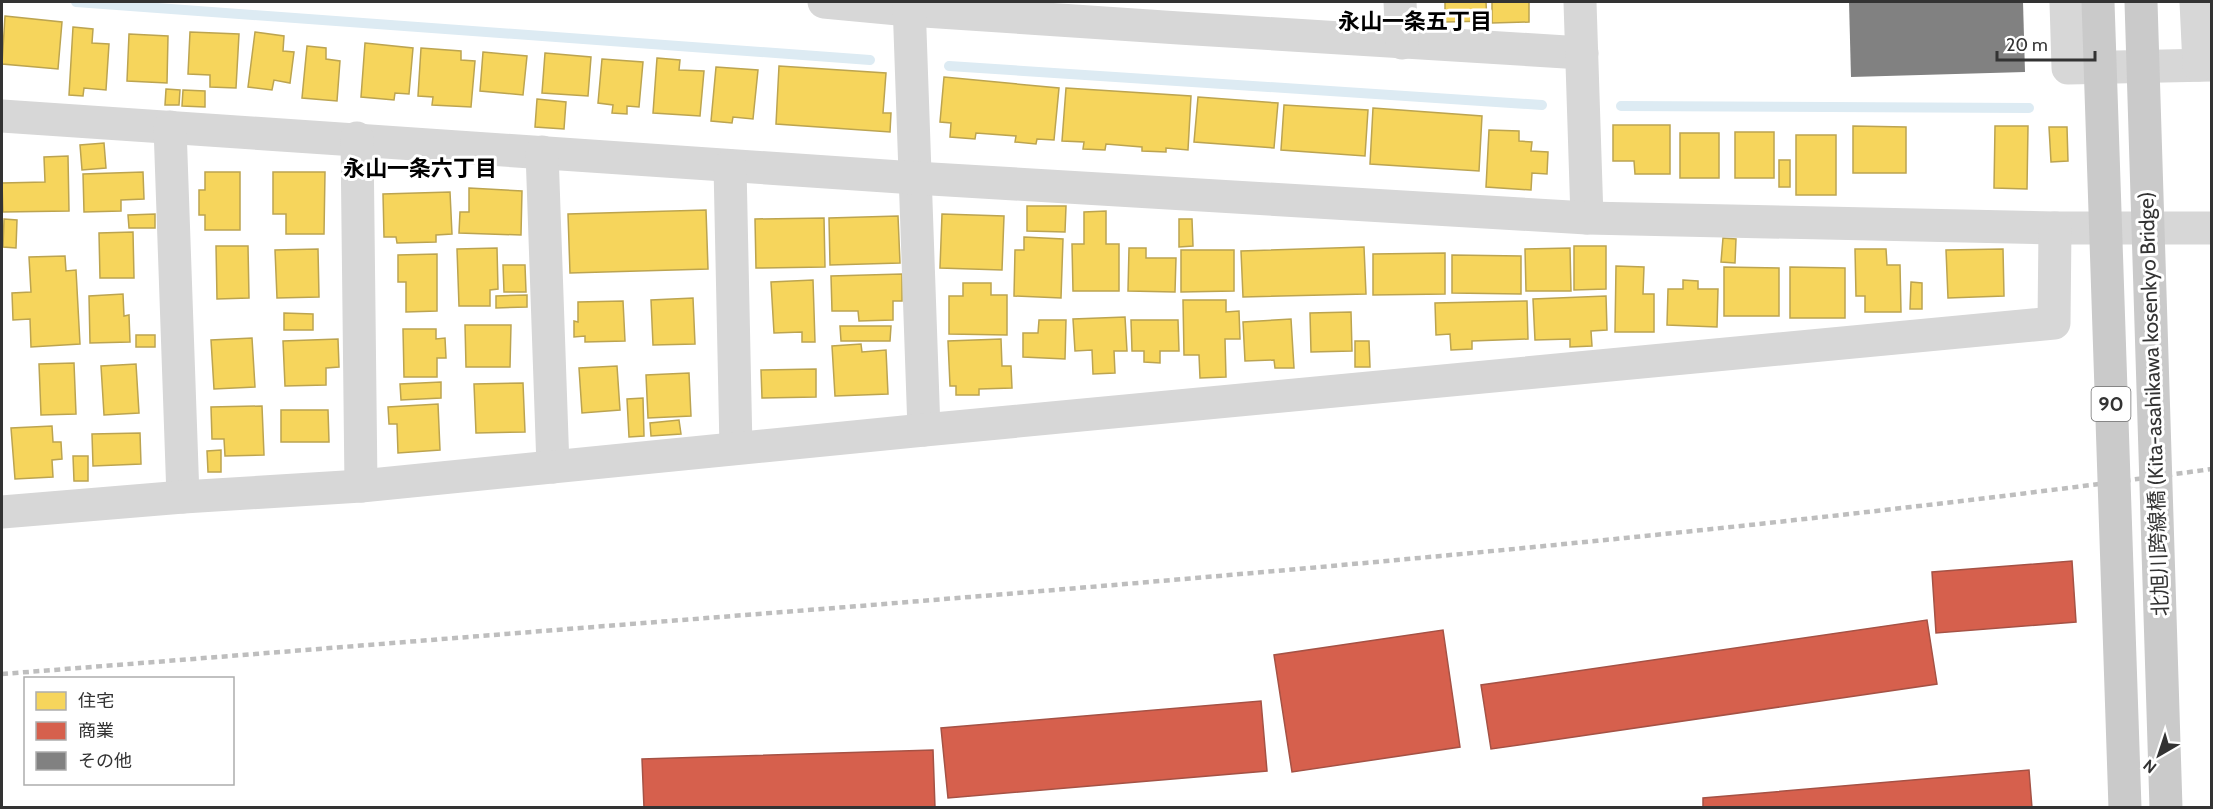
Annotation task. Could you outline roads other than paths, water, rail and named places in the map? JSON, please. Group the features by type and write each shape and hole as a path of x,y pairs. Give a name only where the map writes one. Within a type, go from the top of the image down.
{"main road":[{"name":"北旭川跨線橋 (Kita-asahikawa kosenkyo Bridge)","path":"2098,2 2125,807"},
{"name":"北旭川跨線橋 (Kita-asahikawa kosenkyo Bridge)","path":"2140,2 2166,807"}],"street":[{"path":"824,2 1178,15 1402,43 1582,52"},
{"path":"1400,2 1402,43"},
{"path":"1580,2 1587,218"},
{"path":"2066,2 2068,68 2205,65 2196,2"},
{"path":"909,6 924,430"},
{"path":"2,116 357,138 915,178 1587,218 2055,228 2211,228"},
{"path":"170,127 183,497"},
{"path":"357,138 361,486"},
{"path":"542,152 553,467"},
{"path":"730,166 736,448"},
{"path":"2,512 183,497 361,486 2054,322 2055,228"}],"waterway":[{"path":"76,2 870,60"},
{"path":"949,66 1542,105"},
{"path":"1621,106 2029,108"}],"railway":[{"path":"2,674 1189,579 1871,512 2212,469"}],"district":[{"name":"永山一条五丁目","path":"1415,21"},
{"name":"永山一条六丁目","path":"420,168"}]}
